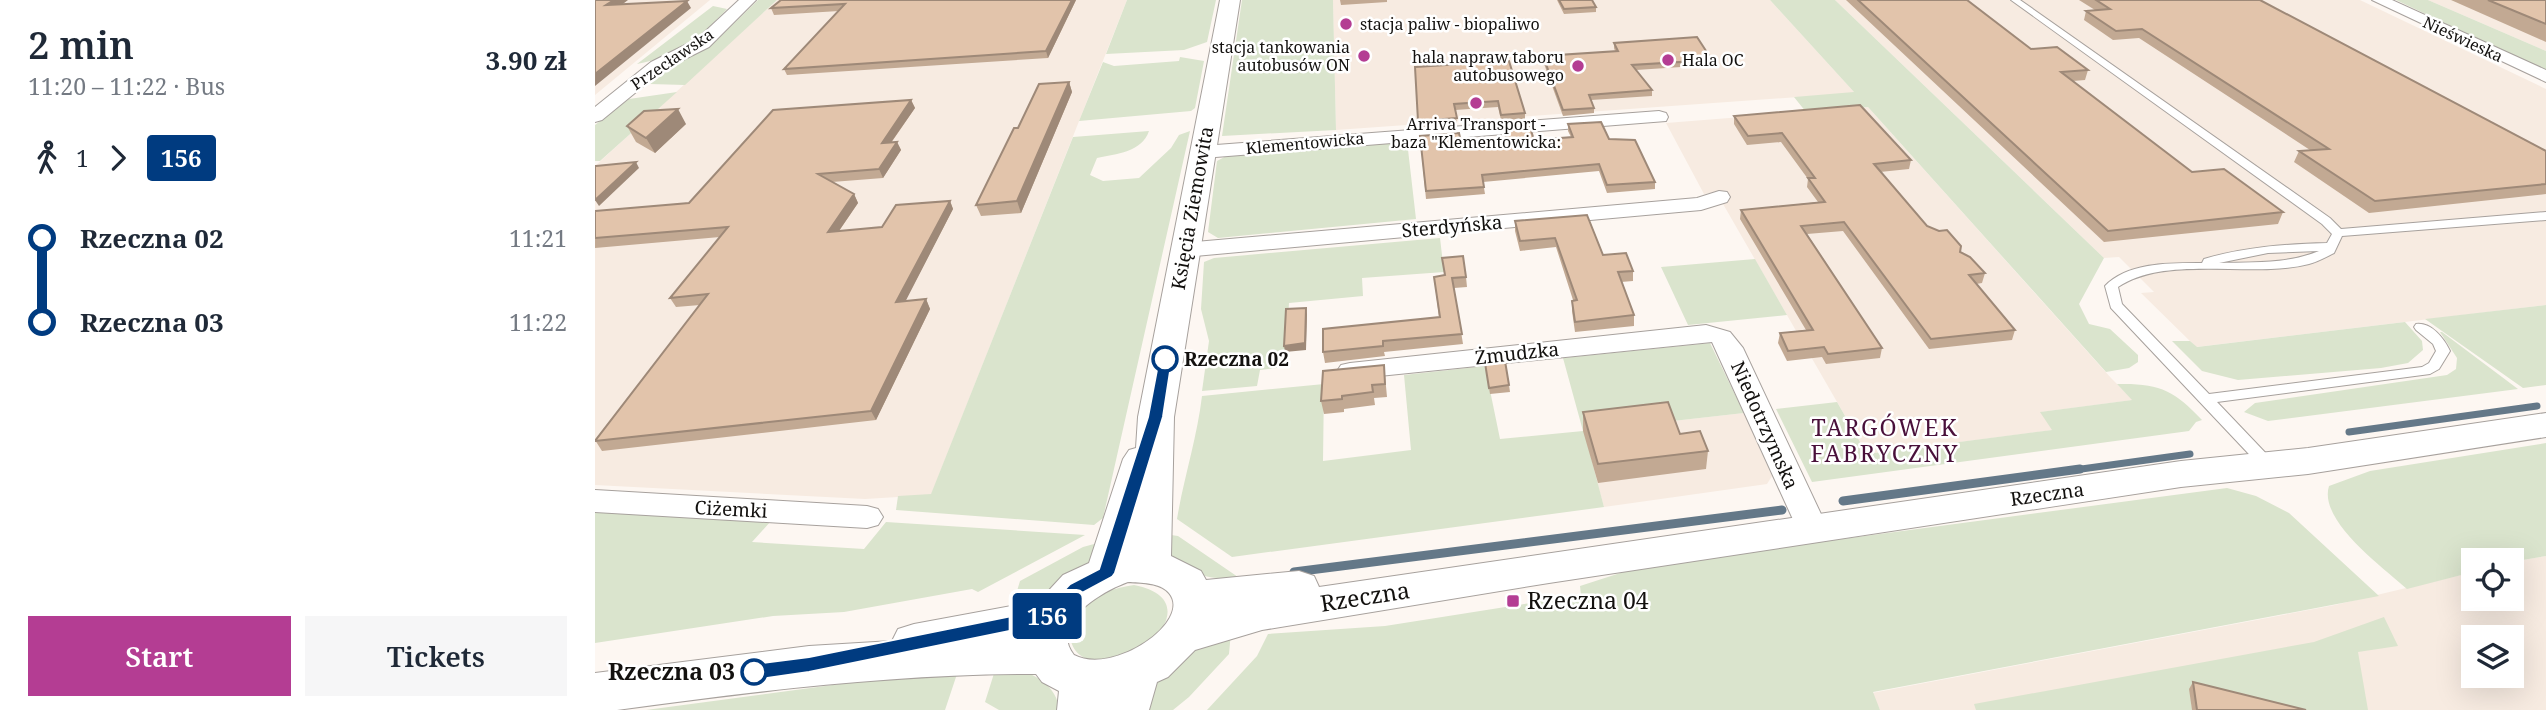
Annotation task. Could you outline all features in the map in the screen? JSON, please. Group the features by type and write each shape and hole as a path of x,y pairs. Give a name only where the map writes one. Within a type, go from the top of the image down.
{"street":[{"name":"Przecławska","path":"595,116 657,66 703,43 748,0"},
{"name":"Księcia Ziemowita","path":"1150,566 1156,417 1230,0"},
{"name":"Nieświeska","path":"2380,0 2546,77"},
{"name":"Klementowicka","path":"1203,152 1659,117"},
{"name":"Sterdyńska","path":"1184,250 1687,205 1719,197"},
{"name":"Żmudzka","path":"1327,373 1706,333"},
{"name":"Niedotrzymska","path":"1706,333 1721,338 1730,348 1812,529"},
{"name":"Księcia Ziemowita","path":"1106,573 1156,417"},
{"name":"Rzeczna","path":"1188,617 1262,613 1549,567 2167,476 2269,465 2546,425"},
{"name":"Ciżemki","path":"595,501 867,517"},
{"path":"595,694 809,665 972,655 1066,665 1131,691 1173,649 1188,617 1185,580 1169,570 1150,566 1127,566 1076,588 1066,665"}],"lane":[{"path":"2015,0 2326,221 2338,233 2546,216"},
{"path":"2269,465 2124,314 2111,295 2111,286 2123,275 2202,264 2245,268 2306,261 2328,254 2330,247 2337,241 2338,233"},
{"path":"2204,399 2425,371 2434,366 2443,351 2439,342 2421,327"}],"shaded area":[{"path":"595,0 710,0 595,95"},
{"path":"777,0 1127,0 931,495 865,499 595,485 595,166"},
{"path":"1333,0 1770,0 1855,93 1336,130"},
{"path":"1835,0 2360,0 2546,89 2546,305 2196,347 2141,293 2154,292 2119,257 2104,258"},
{"path":"2428,0 2546,0 2546,51"},
{"path":"1868,107 2133,400 2041,412 2053,430 1867,454 1716,192 1704,194 1666,123"},
{"path":"1744,413 1772,476 1767,484 1604,507 1583,431"},
{"path":"2546,556 2546,710 1880,710 1872,693 2335,605 2461,575 2461,611 2524,611 2524,560"}],"green space":[{"path":"758,0 777,0 685,85 650,84 670,66 716,41"},
{"path":"1127,0 1216,0 1207,42 1184,50 1106,54"},
{"path":"1242,0 1333,0 1336,130 1222,136"},
{"path":"1770,0 1835,0 2104,258 2079,304 2089,324 2110,329 2138,355 2138,362 2129,368 2106,372 1868,107 1806,112 1794,97 1854,92"},
{"path":"2396,0 2428,0 2546,51 2546,71"},
{"path":"713,6 727,9 697,37 676,51 637,64"},
{"path":"1180,57 1204,61 1195,108 1191,111 1079,121 1103,62 1114,66 1179,61"},
{"path":"677,92 600,161 595,161 595,125 629,99"},
{"path":"1149,131 1141,144 1134,148 1097,158 1090,175 1103,181 1139,178 1171,148 1179,135 1190,131 1103,518 1094,525 896,510 898,496 931,494 1073,137"},
{"path":"1407,141 1416,219 1218,238 1208,232 1217,161 1228,155"},
{"path":"1440,238 1444,272 1362,278 1363,296 1289,303 1285,367 1260,370 1257,386 1202,391 1209,341 1201,309 1204,262 1214,258"},
{"path":"1755,259 1787,315 1688,325 1661,267"},
{"path":"2546,305 2546,385 2523,388 2425,319"},
{"path":"2405,322 2422,341 2423,350 2408,363 2381,368 2238,380 2202,371 2172,341 2190,341 2197,347"},
{"path":"2440,332 2518,389 2268,421 2244,412 2255,403 2447,375 2456,369 2457,358"},
{"path":"1710,343 1744,413 1584,431 1604,507 1232,557 1177,519 1202,396 1324,384 1323,461 1411,450 1404,375 1485,366 1500,439 1583,431 1563,358"},
{"path":"2117,384 2144,385 2165,390 2202,420 2196,422 2189,431 1812,482 1776,409 1837,402 1867,454 2052,430 2040,412 2132,400"},
{"path":"2546,443 2546,556 2524,560 2524,548 2461,548 2461,575 2407,589 2355,543 2333,514 2328,500 2329,486 2370,471"},
{"path":"2227,488 2256,496 2289,513 2379,596 1873,692 1880,710 1207,710 1257,656 1268,634 1385,626 1581,595 1580,586 1645,565"},
{"path":"595,510 771,521 752,542 864,549 886,522 1085,535 978,592 972,589 844,612 773,616 595,643"},
{"path":"1164,534 1178,536 1238,577 1208,577 1192,571 1167,553"},
{"path":"1105,541 1087,566 1064,586 1010,614 1020,581 1083,547"},
{"path":"1134,585 1155,592 1166,603 1167,616 1161,630 1150,643 1117,660 1099,662 1080,655 1071,642 1070,634 1071,625 1081,608 1106,592"},
{"path":"2384,617 2398,646 2358,652 2368,710 2274,710 2190,689 2192,710 1976,710 1974,704 2314,642"},
{"path":"1231,632 1229,654 1189,697 1173,710 1140,710 1148,689 1163,672 1197,648"},
{"path":"997,664 1028,673 1045,683 1057,699 1060,710 999,710 985,702"},
{"path":"959,668 945,710 646,710"}],"building":[{"path":"595,0 614,0 606,5 687,1 595,74"},
{"path":"781,0 1072,0 1046,51 784,69 845,4 771,8"},
{"path":"1559,0 1592,0 1596,7 1564,9"},
{"path":"1858,0 1967,0 2031,49 2057,47 2088,70 2061,72 2192,172 2224,169 2283,212 2108,231"},
{"path":"2096,0 2260,0 2546,151 2546,184 2375,201 2299,151 2329,149 2142,29 2116,31 2086,11 2110,9"},
{"path":"2488,0 2546,0 2546,24"},
{"path":"1697,37 1712,60 1632,65 1652,90 1589,95 1594,108 1563,110 1543,56 1618,51 1614,43"},
{"path":"1509,61 1525,113 1501,115 1498,101 1454,104 1457,118 1418,121 1415,67"},
{"path":"1069,82 1017,201 976,205 1039,84"},
{"path":"911,100 882,143 897,142 879,169 818,174 854,194 828,232 882,227 896,205 950,201 896,302 926,299 871,411 595,441 708,294 670,298 728,227 595,238 595,211 689,203 773,110"},
{"path":"1860,105 1911,160 1874,164 1927,226 1939,231 1947,230 1961,246 1960,252 1970,257 1985,273 1969,275 2015,330 1931,339 1844,222 1801,226 1882,348 1828,354 1824,347 1788,351 1780,333 1813,330 1741,210 1825,202 1808,178 1815,178 1782,133 1748,136 1734,116"},
{"path":"678,109 646,138 627,126 644,111"},
{"path":"1601,122 1609,139 1635,140 1655,182 1607,185 1599,164 1482,175 1484,187 1426,191 1420,136 1459,133 1461,142 1507,139 1504,129 1530,127 1534,140 1573,137 1568,124"},
{"path":"636,162 595,200 595,166"},
{"path":"1587,215 1603,255 1626,253 1633,271 1618,272 1634,315 1575,322 1572,301 1577,300 1555,238 1520,241 1515,221"},
{"path":"1463,256 1466,277 1452,278 1462,334 1383,341 1383,346 1323,352 1323,329 1440,317 1434,277 1445,275 1442,258"},
{"path":"1306,308 1305,343 1284,346 1286,309"},
{"path":"1505,361 1509,385 1489,388 1485,363"},
{"path":"1384,365 1385,384 1372,385 1373,392 1321,401 1323,371"},
{"path":"1668,402 1680,434 1700,431 1708,451 1598,464 1583,412"},
{"path":"2193,682 2306,710 2197,710"}],"waterway":[{"path":"2349,432 2537,406"},
{"path":"2067,471 2190,454"},
{"path":"1843,501 2080,469"},
{"path":"1294,572 1782,510"}],"bus line":[{"name":"156","path":"754,672 809,665 981,627 1052,615 1076,588 1106,573 1156,417 1165,359"}],"place":[{"name":"stacja paliw - biopaliwo","path":"1346,24"},
{"name":"stacja tankowania autobusów ON","path":"1364,56"},
{"name":"Hala OC","path":"1668,60"},
{"name":"hala napraw taboru autobusowego","path":"1578,66"},
{"name":"Arriva Transport - baza \"Klementowicka:","path":"1476,103"},
{"name":"Rzeczna 02","path":"1165,359"},
{"name":"Rzeczna 04","path":"1513,601"},
{"name":"Rzeczna 03","path":"754,672"}],"district":[{"name":"TARGÓWEK FABRYCZNY","path":"1885,441"}]}
